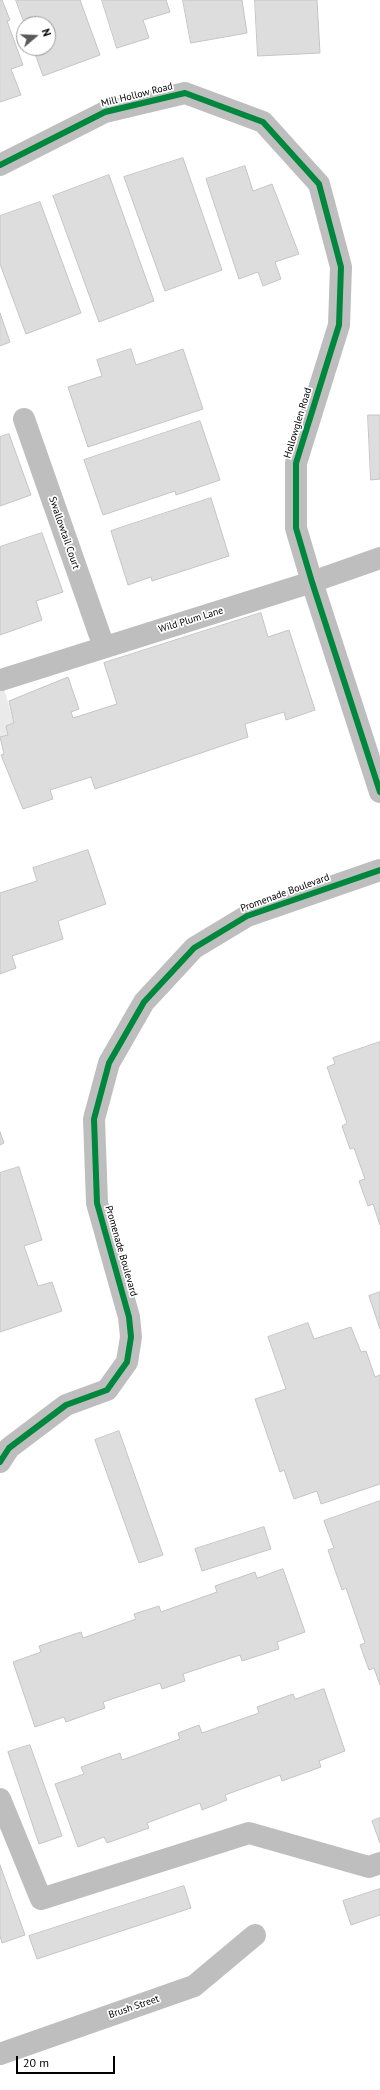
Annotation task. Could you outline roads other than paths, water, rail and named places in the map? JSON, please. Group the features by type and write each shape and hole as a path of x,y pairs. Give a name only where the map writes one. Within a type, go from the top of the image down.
{"street":[{"name":"Mill Hollow Road","path":"0,165 105,112 185,94 262,122"},
{"name":"Hollowglen Road","path":"262,122 319,184 341,267 339,325 296,463 296,528 380,792"},
{"name":"Swallowtail Court","path":"24,419 104,647"},
{"name":"Wild Plum Lane","path":"1,680 312,582 380,558"},
{"name":"Promenade Boulevard","path":"0,1462 9,1448 66,1405 107,1390 127,1362 131,1337 130,1317 97,1203 94,1119 109,1063 144,1002 194,948 247,916 380,870"},
{"path":"0,1799 41,1900 249,1833 369,1867 380,1863"},
{"name":"Brush Street","path":"0,2054 194,1986 255,1935"}]}
